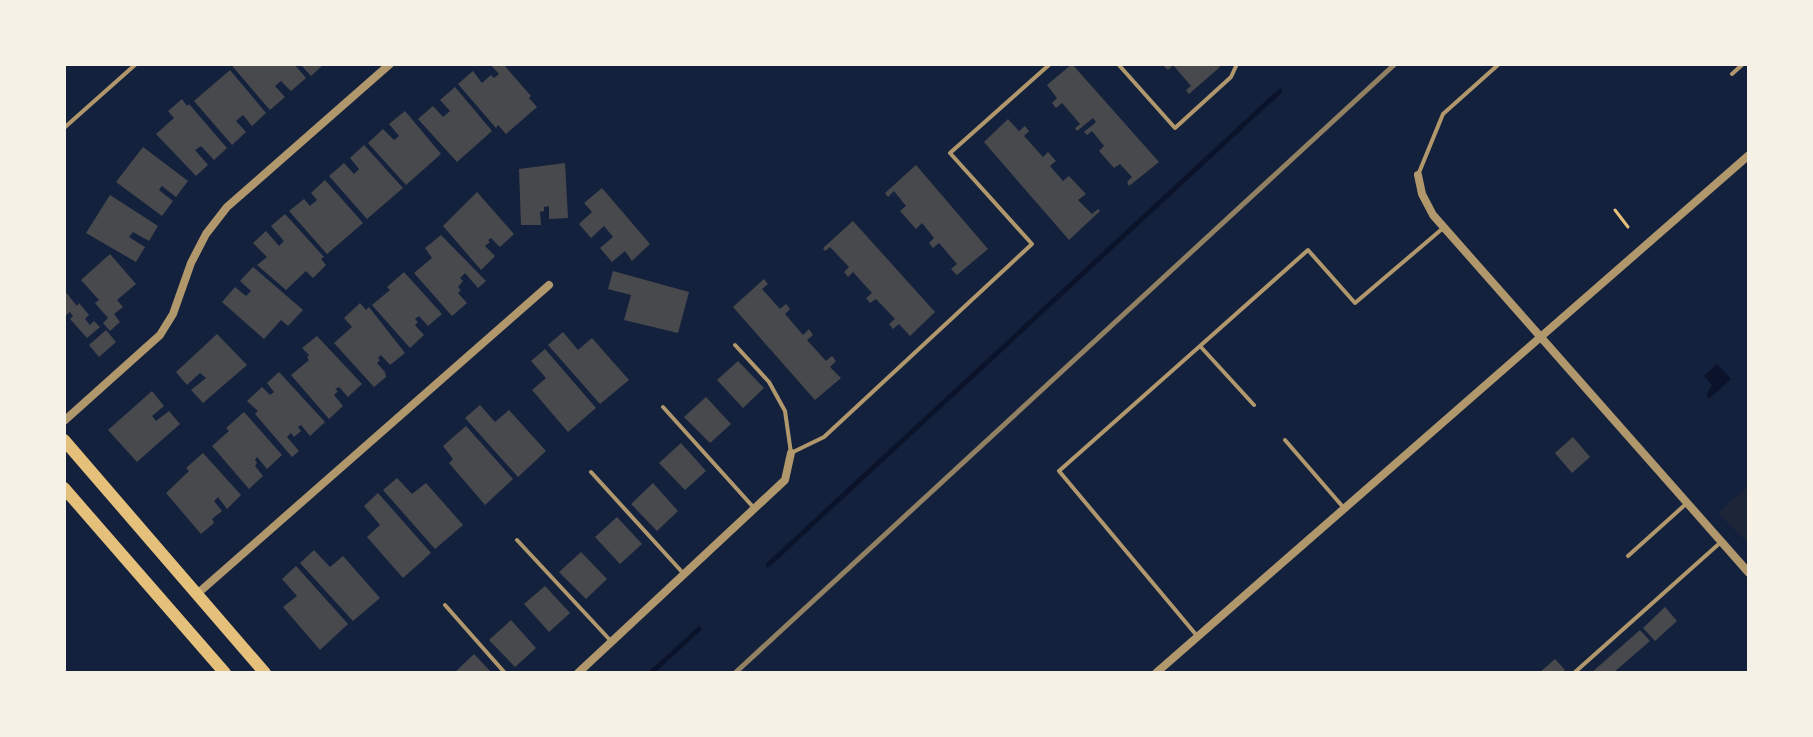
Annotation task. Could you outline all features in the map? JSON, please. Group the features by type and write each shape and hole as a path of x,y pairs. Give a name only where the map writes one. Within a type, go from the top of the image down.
{"main road":[{"path":"64,440 265,673"},
{"path":"64,488 225,673"}],"street":[{"path":"64,421 160,335 173,314 191,263 206,234 227,207 390,64"},
{"path":"1156,673 1749,155"},
{"path":"1418,175 1422,194 1433,215 1749,573"},
{"path":"197,594 549,285"},
{"path":"578,673 785,480 791,453"}],"lane":[{"path":"64,128 136,64"},
{"path":"735,345 769,382 785,411 791,453 824,437 1032,244 950,153 1050,64"},
{"path":"1118,64 1175,128 1231,77 1237,64"},
{"path":"1418,175 1443,114 1499,64"},
{"path":"1732,74 1743,64"},
{"path":"1198,637 1059,471 1308,250 1355,303 1444,227"},
{"path":"1200,346 1254,405"},
{"path":"663,407 756,509"},
{"path":"1285,440 1345,509"},
{"path":"591,472 685,575"},
{"path":"1628,556 1687,503"},
{"path":"517,540 611,642"},
{"path":"1574,673 1721,542"},
{"path":"445,605 505,673"}],"path":[{"path":"1615,210 1628,227"}],"shaded area":[{"path":"1717,364 1731,379 1709,399 1706,395 1712,385 1704,376"},
{"path":"1747,487 1749,489 1749,544 1718,513"}],"building":[{"path":"233,64 294,64 306,78 291,91 281,81 275,86 285,97 270,110"},
{"path":"300,64 324,64 311,76"},
{"path":"490,64 503,64 537,107 506,134 498,125 496,128 458,84 473,71 482,83 491,75 494,78 499,74"},
{"path":"1072,64 1159,162 1129,186 1127,182 1132,177 1120,164 1114,168 1099,151 1104,146 1092,131 1087,135 1084,132 1096,122 1093,118 1077,131 1075,128 1080,124 1062,103 1056,108 1052,103 1057,98 1047,85"},
{"path":"1162,64 1217,64 1220,67 1189,94 1186,90 1191,86 1173,65 1168,70"},
{"path":"230,70 266,113 252,126 243,115 236,121 246,132 232,145 194,101"},
{"path":"455,87 492,131 457,162 418,119 433,106 443,117 450,111 440,100"},
{"path":"182,99 227,148 214,160 201,146 195,150 208,165 196,176 156,134 174,118 168,111"},
{"path":"405,111 441,154 406,185 368,143 383,129 394,140 399,136 389,124"},
{"path":"1008,119 1019,131 1025,126 1029,131 1024,136 1043,157 1048,152 1056,161 1050,166 1063,181 1069,176 1086,194 1078,200 1092,214 1098,209 1100,211 1069,240 984,142"},
{"path":"364,145 403,188 367,219 329,176 344,163 354,174 359,169 350,158"},
{"path":"143,147 188,181 176,197 162,186 159,190 173,201 162,216 116,182"},
{"path":"565,163 568,218 549,219 549,206 540,212 541,225 521,225 519,169"},
{"path":"916,165 988,249 957,275 951,269 957,264 939,243 933,248 929,243 934,238 922,223 916,229 900,211 906,206 894,191 888,197 885,193"},
{"path":"325,180 363,223 327,254 289,211 304,199 310,206 317,200 311,193"},
{"path":"602,188 650,244 632,261 625,251 612,262 600,248 613,237 604,226 591,238 579,224 592,212 584,203"},
{"path":"477,192 514,234 500,247 491,238 488,240 490,242 485,246 495,256 481,270 443,226"},
{"path":"110,195 158,226 149,241 133,232 129,237 145,247 136,262 86,233"},
{"path":"285,214 324,257 321,259 326,265 313,278 306,271 286,290 257,265 267,257 253,243 266,231 279,246 284,241 271,226"},
{"path":"853,221 935,312 910,336 899,324 893,329 889,324 895,319 876,299 870,303 866,298 872,293 853,272 848,277 844,272 849,267 830,247 825,251 823,248"},
{"path":"441,235 486,281 478,288 465,273 460,278 463,281 458,293 467,303 452,316 414,273 432,258 425,248"},
{"path":"110,254 136,284 117,300 123,307 114,314 120,322 110,331 103,323 108,318 95,303 99,300 81,280"},
{"path":"253,267 303,310 288,326 281,320 264,339 222,302 235,287 246,296 251,291 240,281"},
{"path":"613,271 689,292 678,333 624,320 631,295 608,289"},
{"path":"404,272 442,314 428,326 419,316 415,319 418,322 415,325 424,335 410,348 372,305 390,290 387,287"},
{"path":"764,279 768,284 762,289 780,309 786,304 790,309 785,314 803,335 809,329 813,335 807,340 826,361 832,356 836,361 830,367 841,378 815,400 733,307"},
{"path":"64,290 89,315 85,319 90,325 94,321 100,327 87,338 70,319 73,316 70,312 64,317"},
{"path":"360,303 366,310 369,307 405,353 390,365 381,355 378,358 377,363 386,377 374,387 334,343 352,327 344,318"},
{"path":"106,330 116,342 99,357 89,345"},
{"path":"563,332 578,350 592,338 629,380 600,404 548,345"},
{"path":"217,334 247,365 203,403 191,390 206,378 200,373 187,385 176,372"},
{"path":"317,336 362,384 348,397 339,387 335,389 338,391 334,395 343,406 329,419 291,375 309,360 309,355 302,348"},
{"path":"545,349 596,408 568,432 532,390 546,378 531,361"},
{"path":"738,361 764,388 743,408 717,380"},
{"path":"279,372 325,422 310,436 301,425 298,427 301,431 294,437 291,433 287,437 299,451 292,457 247,401 262,387 270,395 274,392 267,383"},
{"path":"152,391 164,406 152,416 156,421 169,411 180,424 137,462 108,430"},
{"path":"706,397 731,424 710,443 684,417"},
{"path":"480,405 495,422 509,410 546,451 518,477 465,418"},
{"path":"244,412 282,455 267,469 257,457 255,466 263,476 249,489 212,446"},
{"path":"466,426 513,479 485,505 449,463 453,459 443,446"},
{"path":"1573,437 1590,457 1572,473 1555,453"},
{"path":"681,443 706,471 685,490 659,463"},
{"path":"203,453 241,495 227,509 218,497 214,501 222,511 201,534 166,493"},
{"path":"397,478 412,494 426,483 463,525 435,549 383,490"},
{"path":"653,483 678,511 657,531 631,504"},
{"path":"378,493 431,553 403,578 367,537 380,525 364,506"},
{"path":"617,517 642,544 620,564 595,537"},
{"path":"314,550 330,567 343,556 380,598 353,621 300,563"},
{"path":"581,552 607,579 586,599 559,572"},
{"path":"296,566 348,624 320,650 283,607 297,596 282,579"},
{"path":"545,586 570,613 549,632 524,604"},
{"path":"1665,607 1677,621 1655,641 1643,628"},
{"path":"511,620 536,648 515,667 489,640"},
{"path":"1640,630 1650,641 1613,673 1591,673"},
{"path":"474,654 492,673 454,673"},
{"path":"1555,659 1565,670 1562,673 1539,673"}],"waterway":[{"path":"768,565 1280,91"},
{"path":"651,673 699,629"}],"railway":[{"path":"735,673 1395,64"}]}
